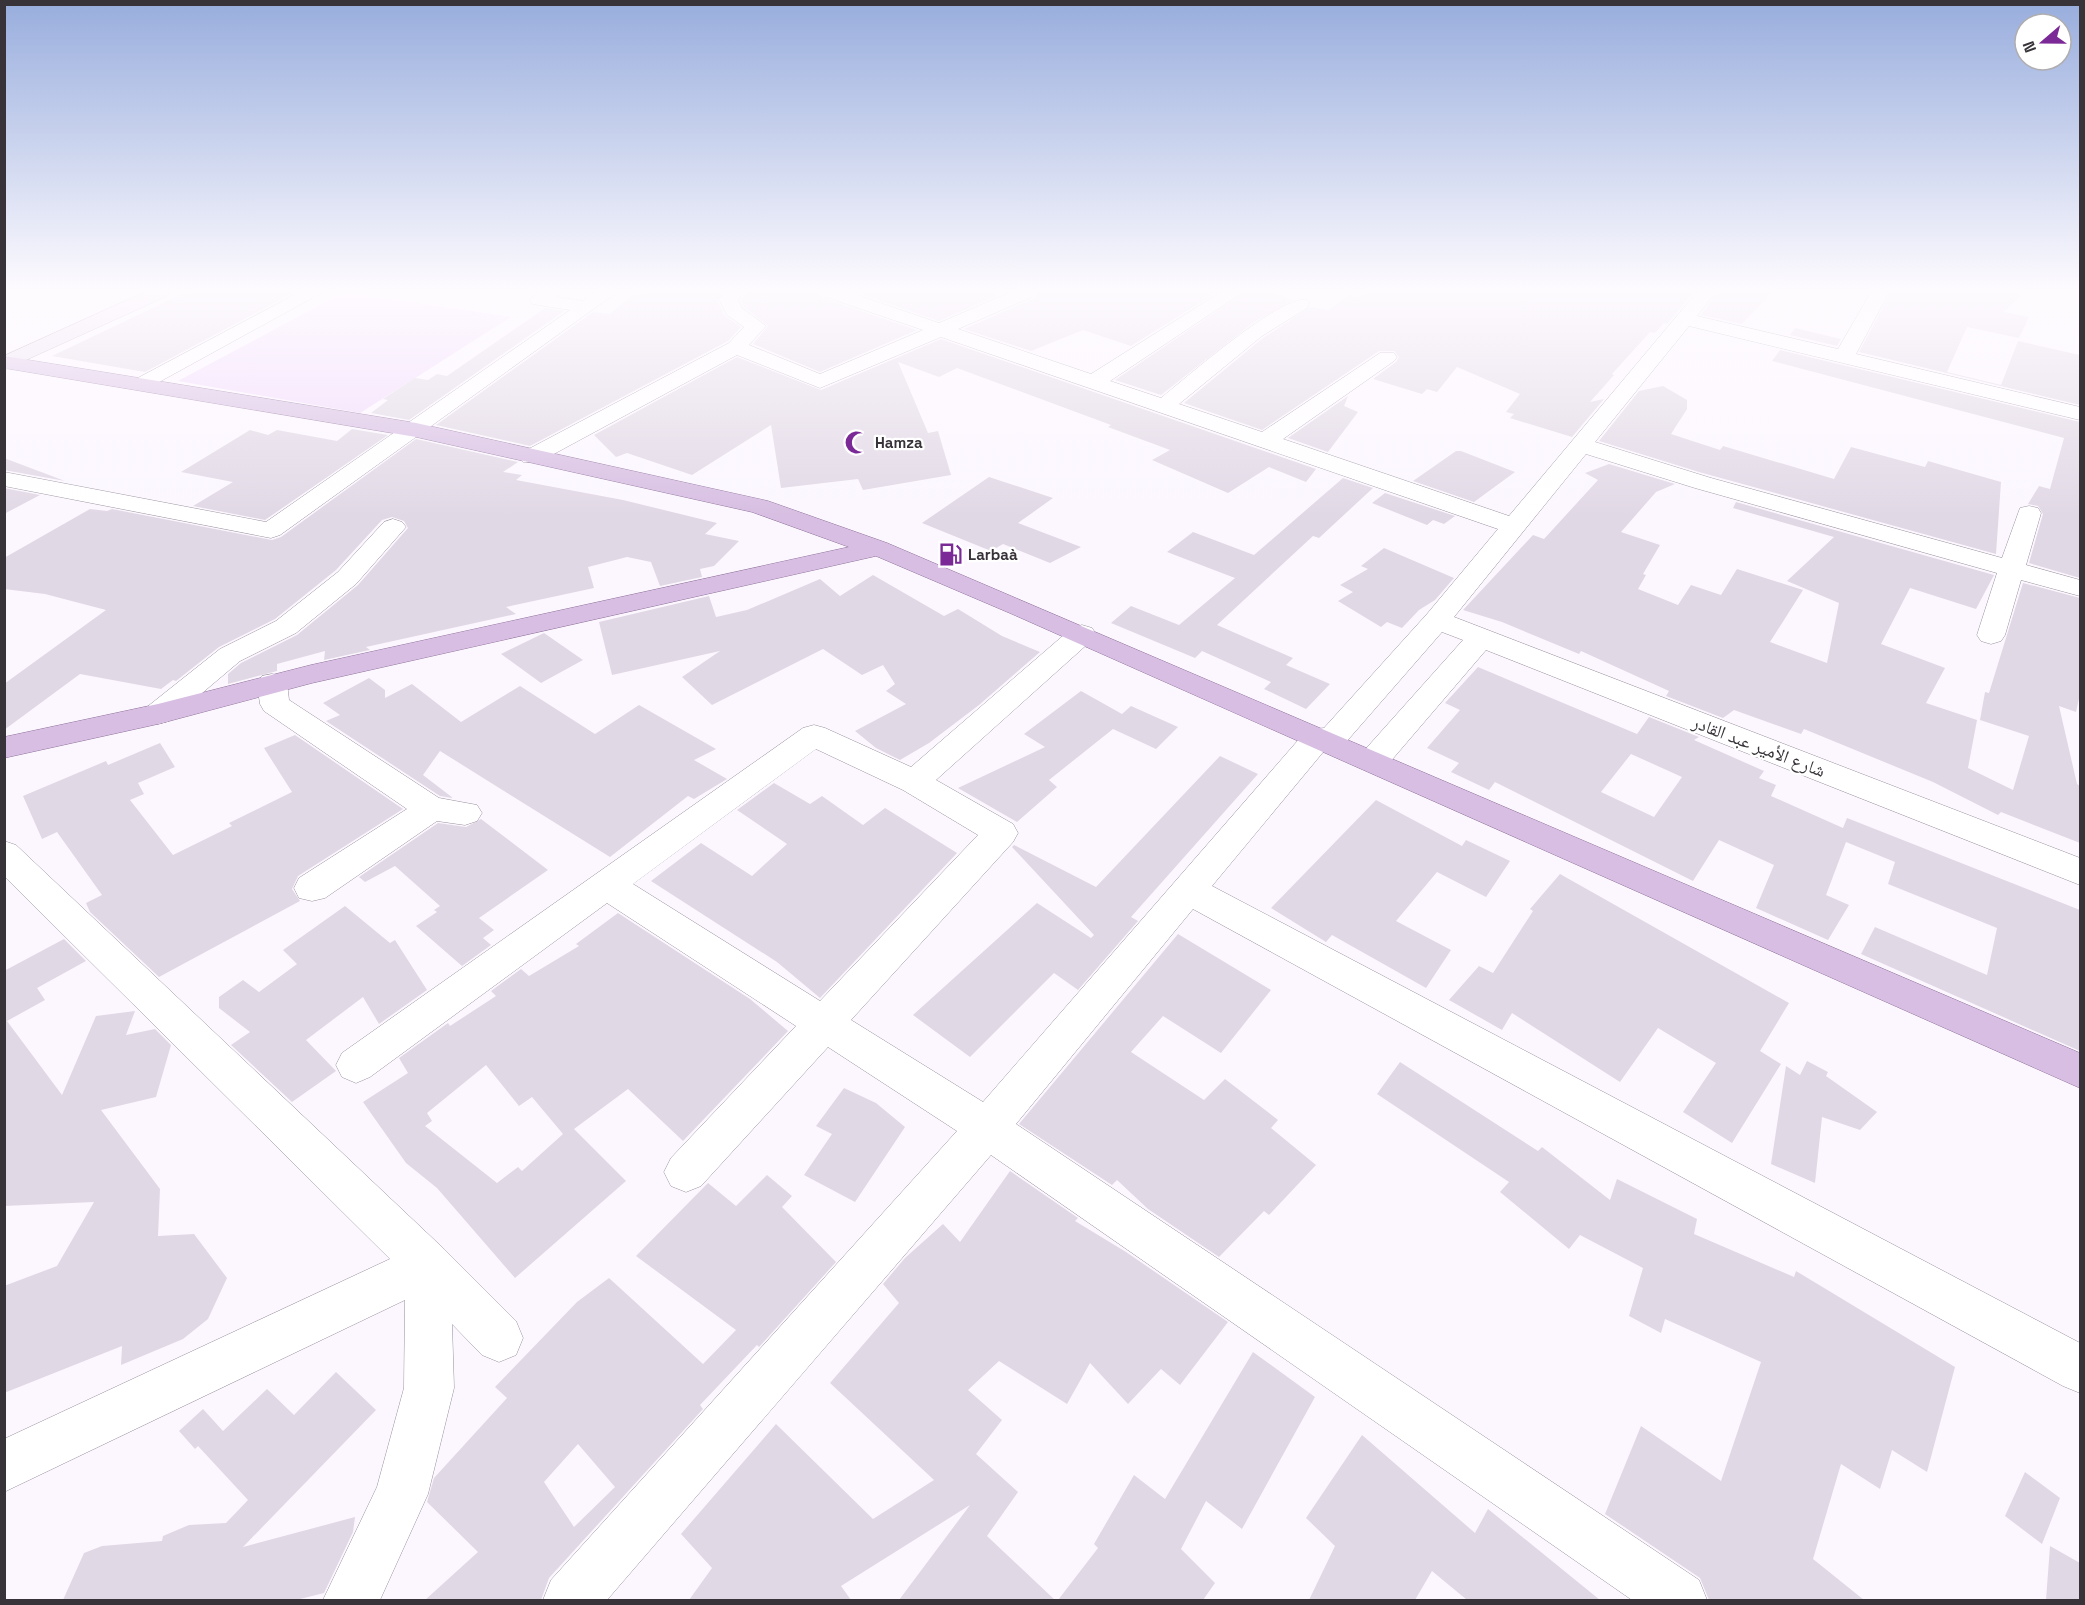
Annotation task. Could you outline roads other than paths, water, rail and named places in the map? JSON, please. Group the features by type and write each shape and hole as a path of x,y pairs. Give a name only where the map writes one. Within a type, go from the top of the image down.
{"main road":[{"path":"33,367 143,383 416,430 759,506 878,548 1082,634 2080,1071"},
{"path":"4,748 158,714 272,683 878,548"}],"street":[{"path":"143,383 173,367"},
{"path":"4,479 271,530 504,367"},
{"path":"531,457 699,367"},
{"path":"784,367 820,382 855,367"},
{"path":"1049,367 1514,526"},
{"path":"1093,382 1117,367"},
{"path":"1164,406 1212,367"},
{"path":"1265,441 1373,367"},
{"path":"571,1600 987,1128 1189,890 1324,740 1437,620 1645,367"},
{"path":"1886,367 2080,413"},
{"path":"1581,445 1703,483 2080,588"},
{"path":"1991,635 2029,513"},
{"path":"158,714 230,656 286,627 347,578 393,527"},
{"name":"شارع الأمير عبد القادر","path":"1437,620 2080,872"},
{"path":"914,782 1082,634"},
{"path":"1372,761 1482,637"},
{"path":"272,683 275,704 431,809 465,813"},
{"path":"356,1065 814,735 914,782 1001,832 686,1172"},
{"path":"312,888 431,809"},
{"path":"4,854 428,1265 498,1338"},
{"path":"606,884 987,1128 1679,1600"},
{"path":"1189,890 2080,1369"},
{"path":"4,1466 428,1265"},
{"path":"351,1600 402,1494 429,1388 428,1265"}],"place":[{"name":"Hamza","path":"857,442"},
{"name":"Larbaà","path":"950,554"}]}
